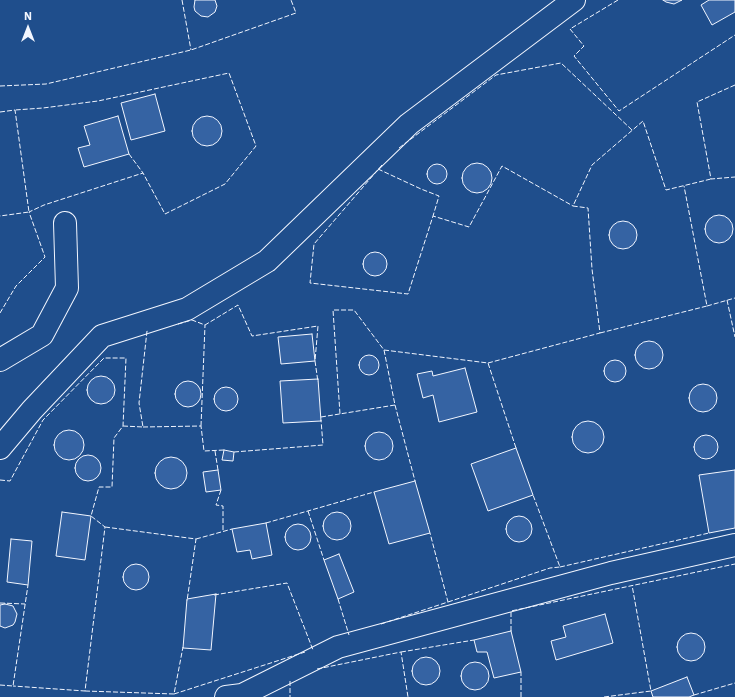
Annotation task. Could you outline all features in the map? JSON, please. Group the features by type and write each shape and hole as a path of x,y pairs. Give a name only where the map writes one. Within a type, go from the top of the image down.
{"street":[{"path":"0,448 32,410 102,336 187,310 267,261 409,124 574,0"},
{"path":"0,360 42,334 67,288 65,223"},
{"path":"226,697 242,695 338,647 611,573 735,545"}],"building":[{"path":"195,0 215,0 217,6 215,12 208,17 201,16 195,11"},
{"path":"663,0 682,0 674,4"},
{"path":"709,0 735,0 735,12 712,25 701,5"},
{"path":"155,94 165,131 131,140 121,103"},
{"path":"118,116 129,154 84,167 78,148 90,145 84,126"},
{"path":"207,116 213,117 221,125 221,137 213,145 207,146 201,145 193,137 192,131 193,125 201,117"},
{"path":"477,163 488,167 492,178 488,189 477,193 466,189 462,178 466,167"},
{"path":"437,164 444,167 447,174 444,181 437,184 430,181 427,174 430,167"},
{"path":"719,215 729,219 733,229 729,239 719,243 709,239 705,229 709,219"},
{"path":"623,221 633,225 637,235 633,245 623,249 613,245 609,235 613,225"},
{"path":"375,252 380,253 386,259 386,269 380,275 375,276 370,275 364,269 363,264 364,259 370,253"},
{"path":"312,334 315,361 281,364 278,337"},
{"path":"649,341 659,345 663,355 659,365 649,369 639,365 635,355 639,345"},
{"path":"365,355 373,355 379,361 379,369 373,375 365,375 359,369 359,361"},
{"path":"611,360 619,360 626,367 626,375 619,382 611,382 604,375 604,367"},
{"path":"465,368 477,412 439,422 433,395 423,398 417,374 432,371 433,376"},
{"path":"101,376 111,380 115,390 111,400 101,404 91,400 87,390 91,380"},
{"path":"318,379 321,421 283,423 280,381"},
{"path":"188,381 198,384 201,394 198,404 188,407 178,404 175,394 178,384"},
{"path":"703,384 713,388 717,398 713,408 703,412 693,408 689,398 693,388"},
{"path":"226,387 234,391 238,399 234,407 226,411 218,407 214,399 218,391"},
{"path":"585,421 591,421 601,428 604,437 603,443 597,450 591,453 585,453 575,446 572,440 572,434 579,424"},
{"path":"69,430 80,434 84,445 80,456 69,460 58,456 54,445 58,434"},
{"path":"379,432 389,436 393,446 389,456 379,460 369,456 365,446 369,436"},
{"path":"706,435 714,439 718,447 714,455 706,459 698,455 694,447 698,439"},
{"path":"516,448 533,495 488,511 471,464"},
{"path":"224,450 234,452 233,461 222,460"},
{"path":"88,455 97,459 101,468 97,477 88,481 79,477 75,468 79,459"},
{"path":"168,457 174,457 184,464 187,473 186,479 180,486 174,489 168,489 158,482 155,476 155,470 162,460"},
{"path":"218,470 221,490 206,492 203,472"},
{"path":"735,470 735,528 709,533 699,475"},
{"path":"415,481 430,533 389,544 374,492"},
{"path":"62,512 91,516 85,560 56,556"},
{"path":"337,512 343,513 347,516 350,520 350,532 347,536 343,539 337,540 331,539 327,536 324,532 323,526 324,520 327,516 331,513"},
{"path":"519,516 529,519 532,529 529,539 519,542 509,539 506,529 509,519"},
{"path":"266,523 272,555 252,559 250,550 237,552 232,529"},
{"path":"298,524 307,528 311,537 307,546 298,550 289,546 285,537 289,528"},
{"path":"11,539 32,541 28,585 7,582"},
{"path":"339,554 354,592 338,599 324,560"},
{"path":"136,564 145,568 149,577 145,586 136,590 127,586 123,577 127,568"},
{"path":"216,594 211,650 183,648 187,599"},
{"path":"5,604 13,606 17,614 13,625 5,628 0,626 0,605"},
{"path":"605,614 613,643 556,660 551,641 566,637 563,626"},
{"path":"511,631 521,672 494,678 487,652 477,652 474,640"},
{"path":"691,633 701,637 705,647 701,657 691,661 681,657 677,647 681,637"},
{"path":"426,657 436,661 440,671 436,681 426,685 416,681 412,671 416,661"},
{"path":"475,662 485,666 489,676 485,686 475,690 465,686 461,676 465,666"},
{"path":"687,677 694,695 689,697 653,697 651,691"}],"fence":[{"path":"182,0 191,50"},
{"path":"0,86 46,84 191,50 296,13 291,0"},
{"path":"618,0 570,29 584,46 574,56 619,111 735,35"},
{"path":"399,148 496,75 561,63 632,130"},
{"path":"0,313 16,286 45,257 29,212 44,205 143,173 165,214 225,184 256,146 229,73 98,101 15,110"},
{"path":"735,85 697,102 711,179 735,177"},
{"path":"0,112 15,110 29,212 0,216"},
{"path":"488,363 600,333 592,269 588,208 573,206 592,165 643,121 666,190 711,179"},
{"path":"129,154 143,173"},
{"path":"382,165 314,244 310,283 408,294 433,216 469,227 502,166 573,206"},
{"path":"378,169 439,196 433,216"},
{"path":"600,333 707,306 684,186"},
{"path":"707,306 735,298"},
{"path":"727,300 735,337"},
{"path":"178,324 192,320 205,325 238,305 252,336 318,326 315,361 318,382"},
{"path":"321,417 395,405 384,350 354,310 333,310 340,414"},
{"path":"201,426 205,325"},
{"path":"123,426 143,427 139,403 147,331 149,331"},
{"path":"384,350 488,363 516,448"},
{"path":"0,480 10,481 43,420 104,358 126,358 123,426 114,438 112,487 99,487 91,516 105,527 85,691 13,686"},
{"path":"395,405 415,481"},
{"path":"234,452 323,445 321,420"},
{"path":"143,427 201,426 204,451 224,450"},
{"path":"215,451 218,470"},
{"path":"221,490 216,505 223,506 223,532"},
{"path":"266,523 374,492"},
{"path":"448,602 550,568 560,567 533,495"},
{"path":"308,511 324,560"},
{"path":"105,527 196,539 187,601"},
{"path":"196,539 232,529"},
{"path":"381,624 448,602 430,533"},
{"path":"560,567 709,533"},
{"path":"511,631 511,611 735,564"},
{"path":"214,595 287,583 313,650"},
{"path":"0,685 13,686 28,585"},
{"path":"604,697 651,691 632,585"},
{"path":"338,599 349,635"},
{"path":"0,603 25,604"},
{"path":"401,652 474,640"},
{"path":"85,691 174,694 183,647"},
{"path":"174,694 305,652"},
{"path":"317,669 401,652 408,697"},
{"path":"521,672 521,697"},
{"path":"290,681 290,697"},
{"path":"694,695 735,683"}]}
